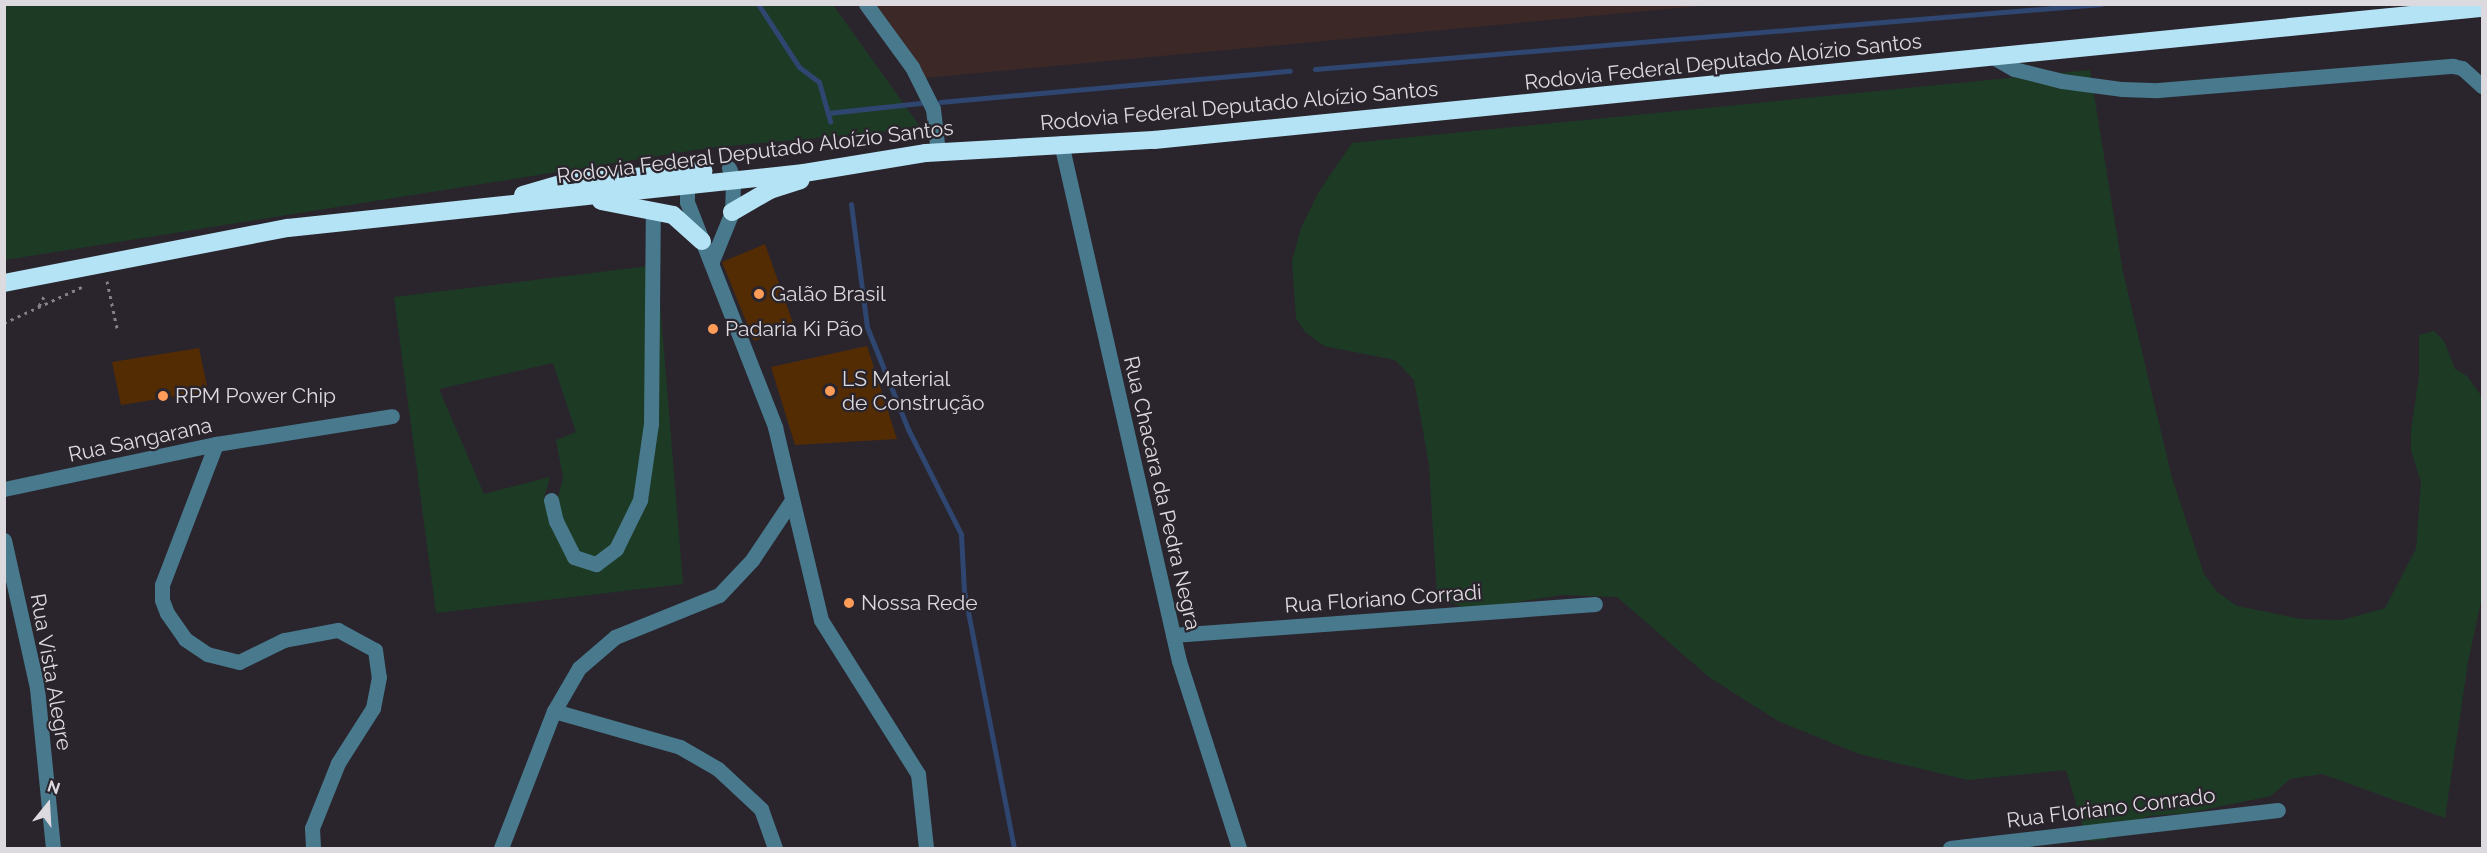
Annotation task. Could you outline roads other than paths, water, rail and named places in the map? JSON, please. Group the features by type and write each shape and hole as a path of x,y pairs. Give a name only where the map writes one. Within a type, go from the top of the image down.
{"highway":[{"name":"Rodovia Federal Deputado Aloízio Santos","path":"4,283 288,228 569,197 731,173 835,168 932,152 1154,140 2482,8"},
{"path":"731,173 932,152"},
{"path":"732,212 770,190 835,168"},
{"path":"502,204 538,189 564,183 687,178"},
{"path":"569,197 673,215 702,241"}],"street":[{"path":"866,4 912,67 933,110 932,152"},
{"path":"1993,57 2014,69 2052,79 2122,89 2158,90 2453,66 2462,68 2482,86"},
{"name":"Rua Chacara da Pedra Negra","path":"1061,144 1173,635 1239,849"},
{"path":"712,261 732,212 731,173"},
{"path":"687,178 687,202 775,427 821,620 918,774 926,849"},
{"path":"551,500 556,521 574,557 596,564 616,549 640,500 651,424 652,210"},
{"name":"Rua Sangarana","path":"4,489 216,444 392,416"},
{"path":"216,444 162,585 162,600 180,633 207,654 239,662 284,640 338,630 375,650 379,677 373,708 338,763 312,828 313,849"},
{"path":"501,849 554,711 579,668 615,637 719,595 752,560 792,500"},
{"name":"Rua Vista Alegre","path":"4,540 37,688 52,849"},
{"name":"Rua Floriano Corradi","path":"1173,635 1595,604"},
{"path":"554,711 680,747 718,769 761,809 775,849"},
{"name":"Rua Floriano Conrado","path":"1950,849 2278,810"}],"waterway":[{"path":"758,4 799,67 819,82 830,121"},
{"path":"1315,69 2101,4"},
{"path":"940,102 1290,71"},
{"path":"828,113 920,103"},
{"path":"851,204 867,327 908,429 961,534 964,591 1014,848"}],"place":[{"name":"Galão Brasil","path":"759,294"},
{"name":"Padaria Ki Pão","path":"713,329"},
{"name":"LS Material de Construção","path":"830,391"},
{"name":"RPM Power Chip","path":"163,396"},
{"name":"Nossa Rede","path":"849,603"}]}
